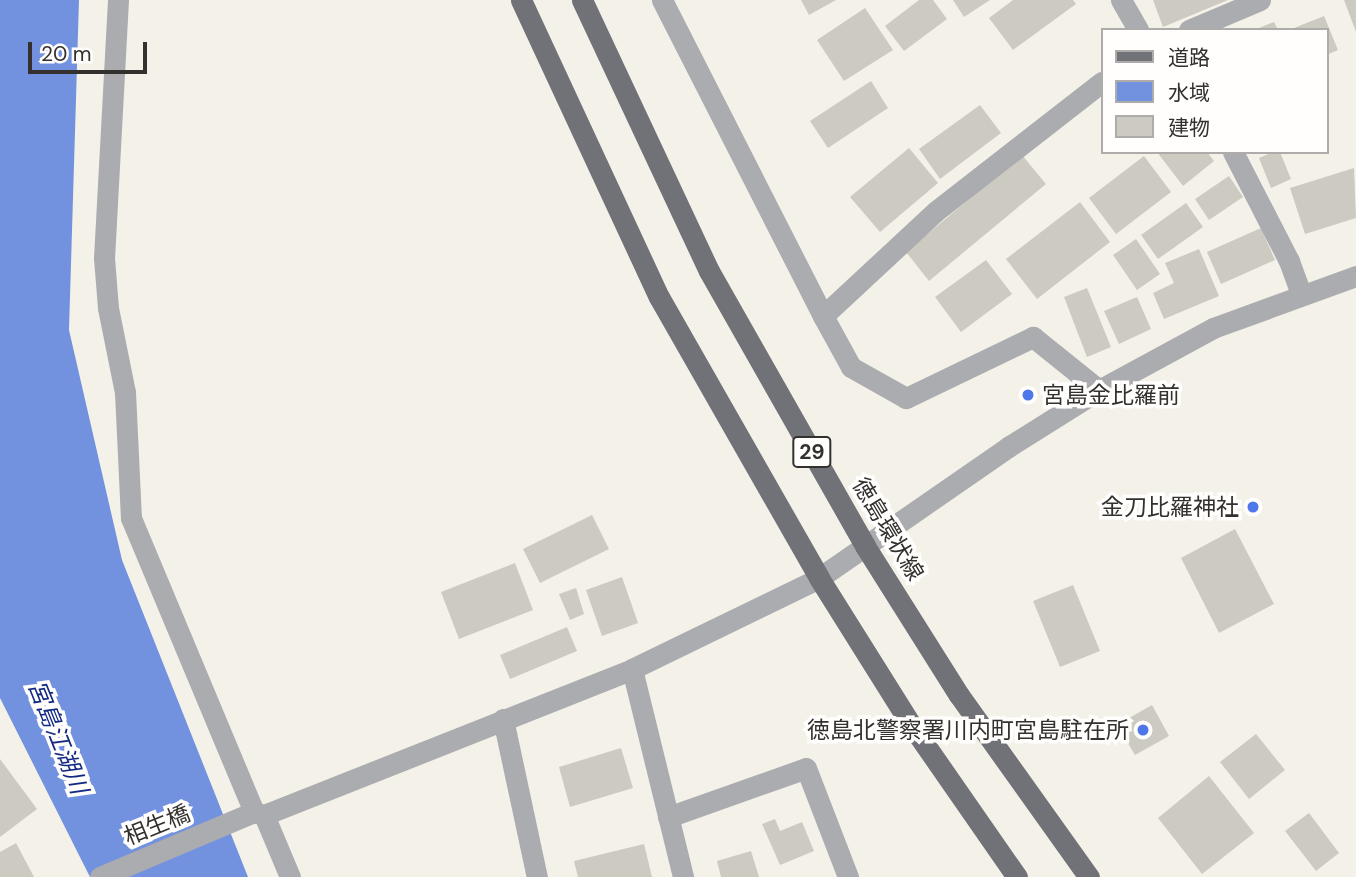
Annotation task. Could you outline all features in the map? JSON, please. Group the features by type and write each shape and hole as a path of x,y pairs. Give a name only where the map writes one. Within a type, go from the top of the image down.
{"main road":[{"name":"29","path":"521,0 659,297 818,578 912,726 1017,877"},
{"name":"徳島環状線","path":"582,0 709,271 865,546 958,695 1089,877"}],"street":[{"path":"118,0 104,258 108,308 125,392 131,518 259,813 290,877"},
{"path":"662,0 851,367 906,398 1033,337 1099,390"},
{"path":"1121,0 1137,28"},
{"path":"1194,28 1260,0"},
{"path":"823,316 936,211 1100,84"},
{"path":"1234,154 1289,261 1301,294"},
{"name":"相生橋","path":"100,877 234,822 632,669 818,578 1099,390 1213,328 1356,276"},
{"path":"632,669 683,877"},
{"path":"503,719 537,877"},
{"path":"668,817 806,768 848,877"}],"water":[{"name":"宮島江湖川","path":"0,0 79,0 69,330 122,560 248,877 90,877 0,698"}],"building":[{"path":"801,0 836,0 809,15"},
{"path":"919,0 933,0 947,19 904,51 885,26"},
{"path":"953,0 990,0 964,17"},
{"path":"1013,0 1073,0 1076,4 1013,50 989,18"},
{"path":"1153,0 1228,0 1163,27"},
{"path":"1344,0 1356,0 1356,32"},
{"path":"865,8 893,50 844,81 817,40"},
{"path":"1324,16 1338,50 1328,54 1328,28 1294,28"},
{"path":"1274,22 1277,28 1259,28"},
{"path":"871,81 888,108 828,148 810,121"},
{"path":"980,105 1001,133 940,179 919,149"},
{"path":"909,148 938,183 880,232 850,197"},
{"path":"1159,154 1209,154 1214,161 1183,186"},
{"path":"1268,154 1281,154 1291,179 1271,188 1259,158"},
{"path":"1022,155 1046,184 929,281 906,252"},
{"path":"1144,156 1171,192 1116,234 1089,198"},
{"path":"1354,168 1356,218 1305,234 1290,188"},
{"path":"1229,176 1243,197 1209,220 1195,199"},
{"path":"1080,202 1110,242 1037,299 1006,259"},
{"path":"1186,203 1203,227 1158,259 1141,235"},
{"path":"1261,228 1275,260 1221,284 1207,252"},
{"path":"1136,239 1160,274 1137,290 1113,255"},
{"path":"1199,249 1219,296 1164,319 1153,293 1174,283 1165,263"},
{"path":"986,260 1012,294 961,332 935,297"},
{"path":"1087,288 1111,347 1087,357 1064,297"},
{"path":"1137,297 1151,329 1119,344 1104,311"},
{"path":"592,515 609,549 540,583 523,549"},
{"path":"1235,529 1274,604 1219,633 1181,558"},
{"path":"515,563 533,610 459,639 441,592"},
{"path":"622,577 638,623 602,636 586,590"},
{"path":"1073,585 1100,651 1060,667 1033,601"},
{"path":"576,588 584,614 570,620 559,594"},
{"path":"567,627 577,651 510,679 500,655"},
{"name":"徳島北警察署川内町宮島駐在所","path":"1152,705 1169,736 1135,755 1117,725"},
{"path":"1256,734 1285,770 1249,799 1220,762"},
{"path":"621,748 633,788 570,807 559,767"},
{"path":"0,759 37,809 0,837"},
{"path":"1209,776 1254,833 1202,874 1158,818"},
{"path":"1309,813 1339,853 1316,871 1285,831"},
{"path":"775,819 780,831 802,822 814,851 780,865 762,824"},
{"path":"16,843 34,877 0,877 0,852"},
{"path":"644,844 652,877 578,877 574,861"},
{"path":"751,851 759,877 721,877 717,861"}],"place":[{"name":"宮島金比羅前","path":"1028,395"},
{"name":"金刀比羅神社","path":"1253,507"},
{"name":"徳島北警察署川内町宮島駐在所","path":"1143,730"}]}
